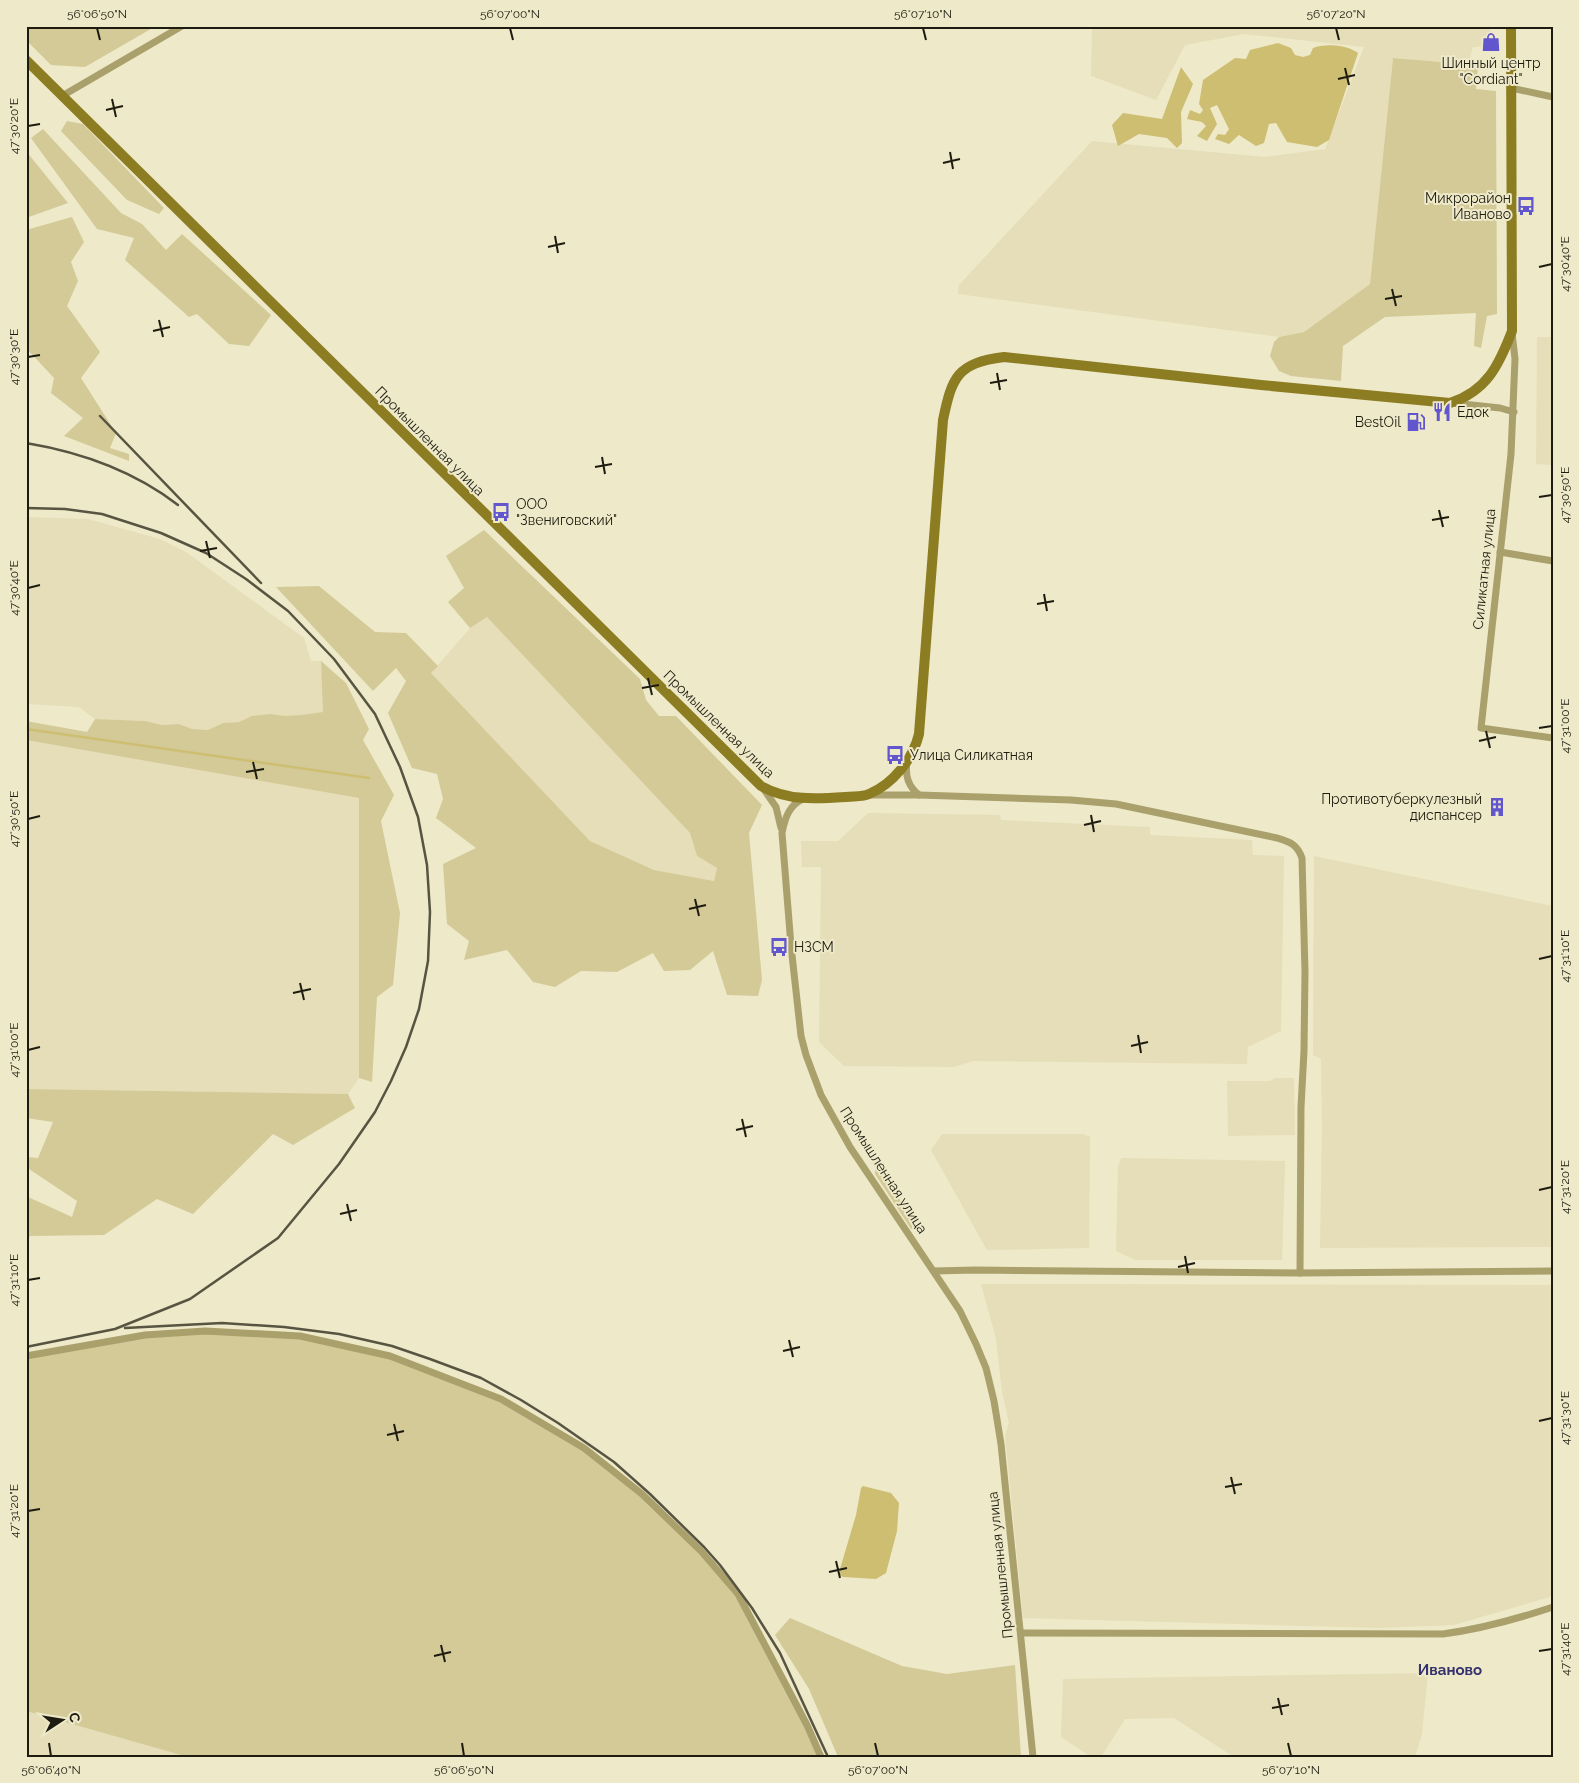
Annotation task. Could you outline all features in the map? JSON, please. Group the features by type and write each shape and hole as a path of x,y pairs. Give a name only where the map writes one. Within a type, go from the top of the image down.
{"street":[{"path":"62,96 182,26"},
{"path":"1450,403 1473,393 1483,384 1494,371 1512,331 1511,26"},
{"name":"Промышленная улица","path":"26,60 760,786 780,794 803,799"},
{"path":"1511,88 1553,97"},
{"name":"Силикатная улица","path":"1512,331 1515,359 1511,454 1481,728 1553,738"},
{"path":"867,796 888,782 907,761 919,734 943,420 949,392 957,376 968,366 984,360 1004,357 1500,408 1514,412"},
{"path":"1500,552 1553,561"},
{"path":"907,761 909,784 919,795"},
{"path":"760,786 776,807 782,833"},
{"path":"803,799 919,795 1072,800 1116,804 1277,838 1291,842 1299,849 1302,858 1304,972 1300,1273"},
{"name":"Промышленная улица","path":"803,799 791,807 782,833 796,1000 801,1036 811,1072 821,1096 850,1147 960,1311 976,1344 991,1388 1001,1444 1033,1757"},
{"path":"934,1271 1300,1273 1553,1271"},
{"path":"26,1356 155,1334 205,1331 300,1336 390,1356 501,1399 584,1448 642,1494 701,1551 738,1594 807,1725 821,1757"},
{"path":"1021,1633 1443,1634 1510,1622 1553,1607"}],"shaded area":[{"path":"26,26 156,26 85,67 51,65 26,40"},
{"path":"1092,26 1490,26 1491,46 1473,47 1468,64 1393,58 1370,284 1304,332 1279,337 958,294 959,285 1092,141 1265,157 1325,149 1364,47 1244,34 1185,45 1156,100 1091,76"},
{"path":"1278,43 1291,48 1295,55 1303,57 1310,55 1313,48 1318,46 1343,47 1358,53 1329,140 1317,147 1287,142 1276,123 1269,124 1264,143 1256,146 1239,135 1229,144 1215,139 1218,134 1225,135 1229,129 1217,105 1210,108 1217,124 1207,141 1197,136 1206,126 1202,122 1187,119 1190,110 1200,114 1203,110 1199,104 1203,80 1235,58 1246,59 1250,50"},
{"path":"1393,58 1478,65 1476,89 1496,91 1497,314 1487,316 1481,348 1474,346 1476,313 1385,317 1343,346 1341,381 1291,376 1279,371 1270,356 1274,342 1279,337 1304,332 1370,284"},
{"path":"1181,67 1193,84 1181,112 1182,143 1177,148 1167,138 1139,134 1118,146 1112,125 1123,113 1162,119"},
{"path":"67,121 83,124 164,208 159,214 127,200 61,131"},
{"path":"43,129 121,213 142,224 166,250 182,234 271,315 249,346 229,344 197,314 189,317 125,260 134,238 97,229 31,138"},
{"path":"26,151 68,203 26,218"},
{"path":"72,217 84,242 71,262 78,281 67,306 100,352 81,378 116,433 110,448 129,454 129,461 64,436 83,418 51,393 54,378 26,348 26,230"},
{"path":"1537,337 1553,337 1553,465 1536,464"},
{"path":"26,517 88,519 160,539 186,552 304,638 311,661 321,661 324,712 285,716 270,714 253,716 239,722 223,723 208,730 192,729 179,724 162,725 145,721 95,719 79,707 26,704"},
{"path":"484,530 640,679 646,700 659,716 676,716 762,805 749,833 762,980 758,996 727,995 713,951 690,970 664,971 653,953 617,972 581,971 555,987 533,982 507,950 464,960 469,941 447,924 443,864 476,848 436,818 443,799 437,774 412,768 388,713 406,681 396,668 373,691 276,587 319,586 375,632 406,633 438,666 431,673 590,841 654,870 714,881 717,868 697,856 690,833 487,617 470,628 448,602 464,588 446,556"},
{"path":"487,617 690,833 697,856 717,868 714,881 654,870 590,841 431,673 470,628"},
{"path":"321,661 346,683 369,729 363,740 394,795 381,821 400,913 393,985 377,997 372,1082 359,1078 359,798 26,740 26,721 87,732 95,719 145,721 162,725 179,724 192,729 208,730 223,723 239,722 252,716 270,714 285,716 323,712"},
{"path":"26,740 359,798 359,1078 348,1094 26,1089"},
{"path":"868,813 1000,815 1001,820 1150,827 1150,835 1252,840 1253,855 1284,856 1281,1031 1248,1047 1247,1064 973,1061 954,1067 844,1066 819,1042 821,867 802,867 801,841 838,841"},
{"path":"1314,856 1553,906 1553,1247 1320,1248 1321,1059 1313,1055"},
{"path":"1275,1078 1294,1078 1295,1135 1228,1136 1227,1081 1270,1081"},
{"path":"26,1089 348,1094 355,1108 293,1145 273,1134 193,1214 157,1199 104,1235 30,1236 26,1245 26,1196 72,1217 77,1201 26,1167 26,1157 38,1158 53,1122 26,1118"},
{"path":"942,1134 1083,1134 1090,1137 1089,1248 987,1250 931,1150"},
{"path":"1121,1158 1285,1161 1282,1260 1135,1260 1116,1251 1118,1167"},
{"path":"880,1168 918,1228 916,1230 911,1229 875,1174 875,1169"},
{"path":"981,1284 1553,1285 1553,1596 1454,1625 1378,1628 1023,1618 1005,1435 1009,1423 1002,1392 996,1339"},
{"path":"205,1331 300,1336 390,1356 501,1399 584,1448 642,1494 738,1594 821,1757 188,1757 26,1711 26,1356 145,1335"},
{"path":"863,1486 891,1493 899,1503 897,1531 886,1573 876,1579 843,1577 840,1575 840,1569"},
{"path":"790,1618 902,1666 947,1674 1015,1665 1021,1757 838,1757 809,1689 775,1635"},
{"path":"1428,1673 1422,1734 1415,1757 1234,1757 1174,1718 1125,1719 1101,1757 1091,1757 1061,1737 1063,1679"},
{"path":"26,1711 188,1757 26,1757"}],"waterway":[{"path":"26,729 369,778"}],"railway":[{"path":"100,416 261,583"},
{"path":"26,443 66,452 106,465 143,482 178,505"},
{"path":"26,508 65,509 102,514 161,533 206,553 246,579 288,611 334,659 375,714 400,767 418,817 427,865 430,912 428,961 419,1009 406,1047 391,1081 375,1112 339,1164 278,1238 190,1299 115,1329 26,1347"},
{"path":"125,1328 222,1323 284,1327 339,1334 392,1346 430,1359 481,1378 521,1400 614,1462 650,1494 720,1565 752,1608 780,1653 828,1757"}],"place":[{"name":"Шинный центр \"Cordiant\"","path":"1491,42"},
{"name":"Микрорайон Иваново","path":"1526,206"},
{"name":"Едок","path":"1442,412"},
{"name":"BestOil","path":"1416,422"},
{"name":"ООО \"Звениговский\"","path":"501,512"},
{"name":"Улица Силикатная","path":"895,755"},
{"name":"Противотуберкулезный диспансер","path":"1497,807"},
{"name":"НЗСМ","path":"779,947"}],"district":[{"name":"Иваново","path":"1450,1670"}]}
